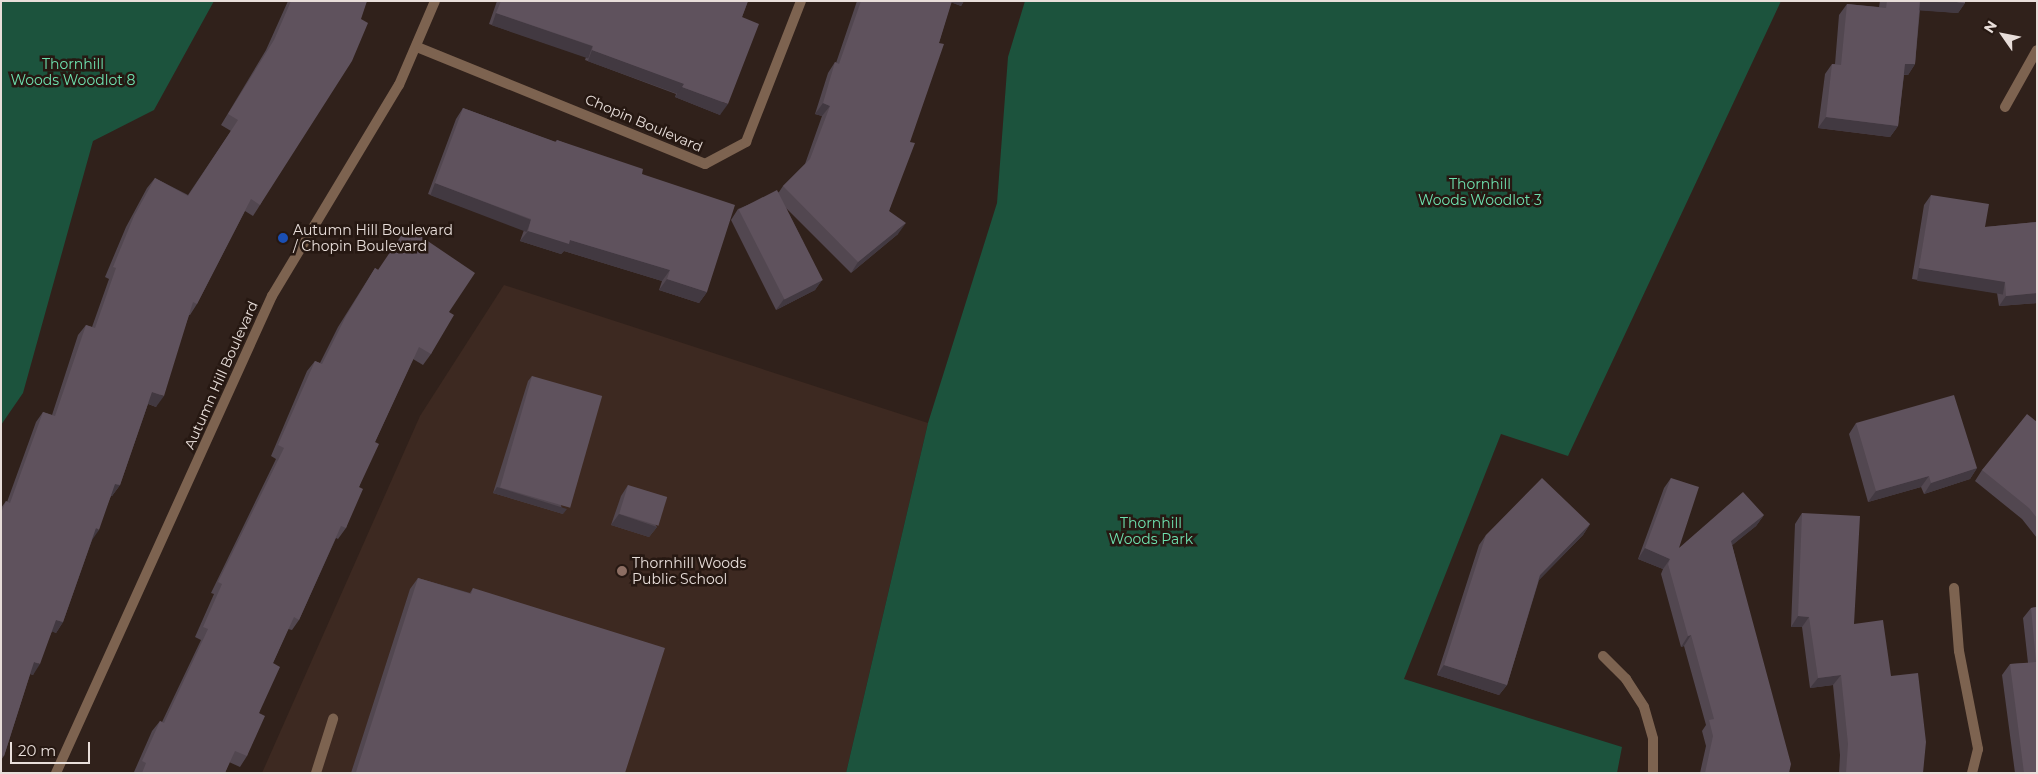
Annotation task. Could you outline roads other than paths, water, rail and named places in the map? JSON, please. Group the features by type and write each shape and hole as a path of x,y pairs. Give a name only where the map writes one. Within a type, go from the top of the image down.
{"street":[{"name":"Autumn Hill Boulevard","path":"56,773 272,296 399,85 417,47 435,1"},
{"name":"Chopin Boulevard","path":"417,47 705,164 746,142 801,1"},
{"path":"2005,107 2037,50"},
{"path":"1954,588 1959,651 1978,749 1972,773"},
{"path":"1603,656 1626,679 1644,707 1652,739 1653,773"},
{"path":"316,773 332,719"}],"place":[{"name":"Autumn Hill Boulevard / Chopin Boulevard","path":"283,238"},
{"name":"Thornhill Woods Public School","path":"622,571"}],"park label":[{"name":"Thornhill Woods Woodlot 8","path":"73,72"},
{"name":"Thornhill Woods Woodlot 3","path":"1480,192"},
{"name":"Thornhill Woods Park","path":"1151,532"}]}
